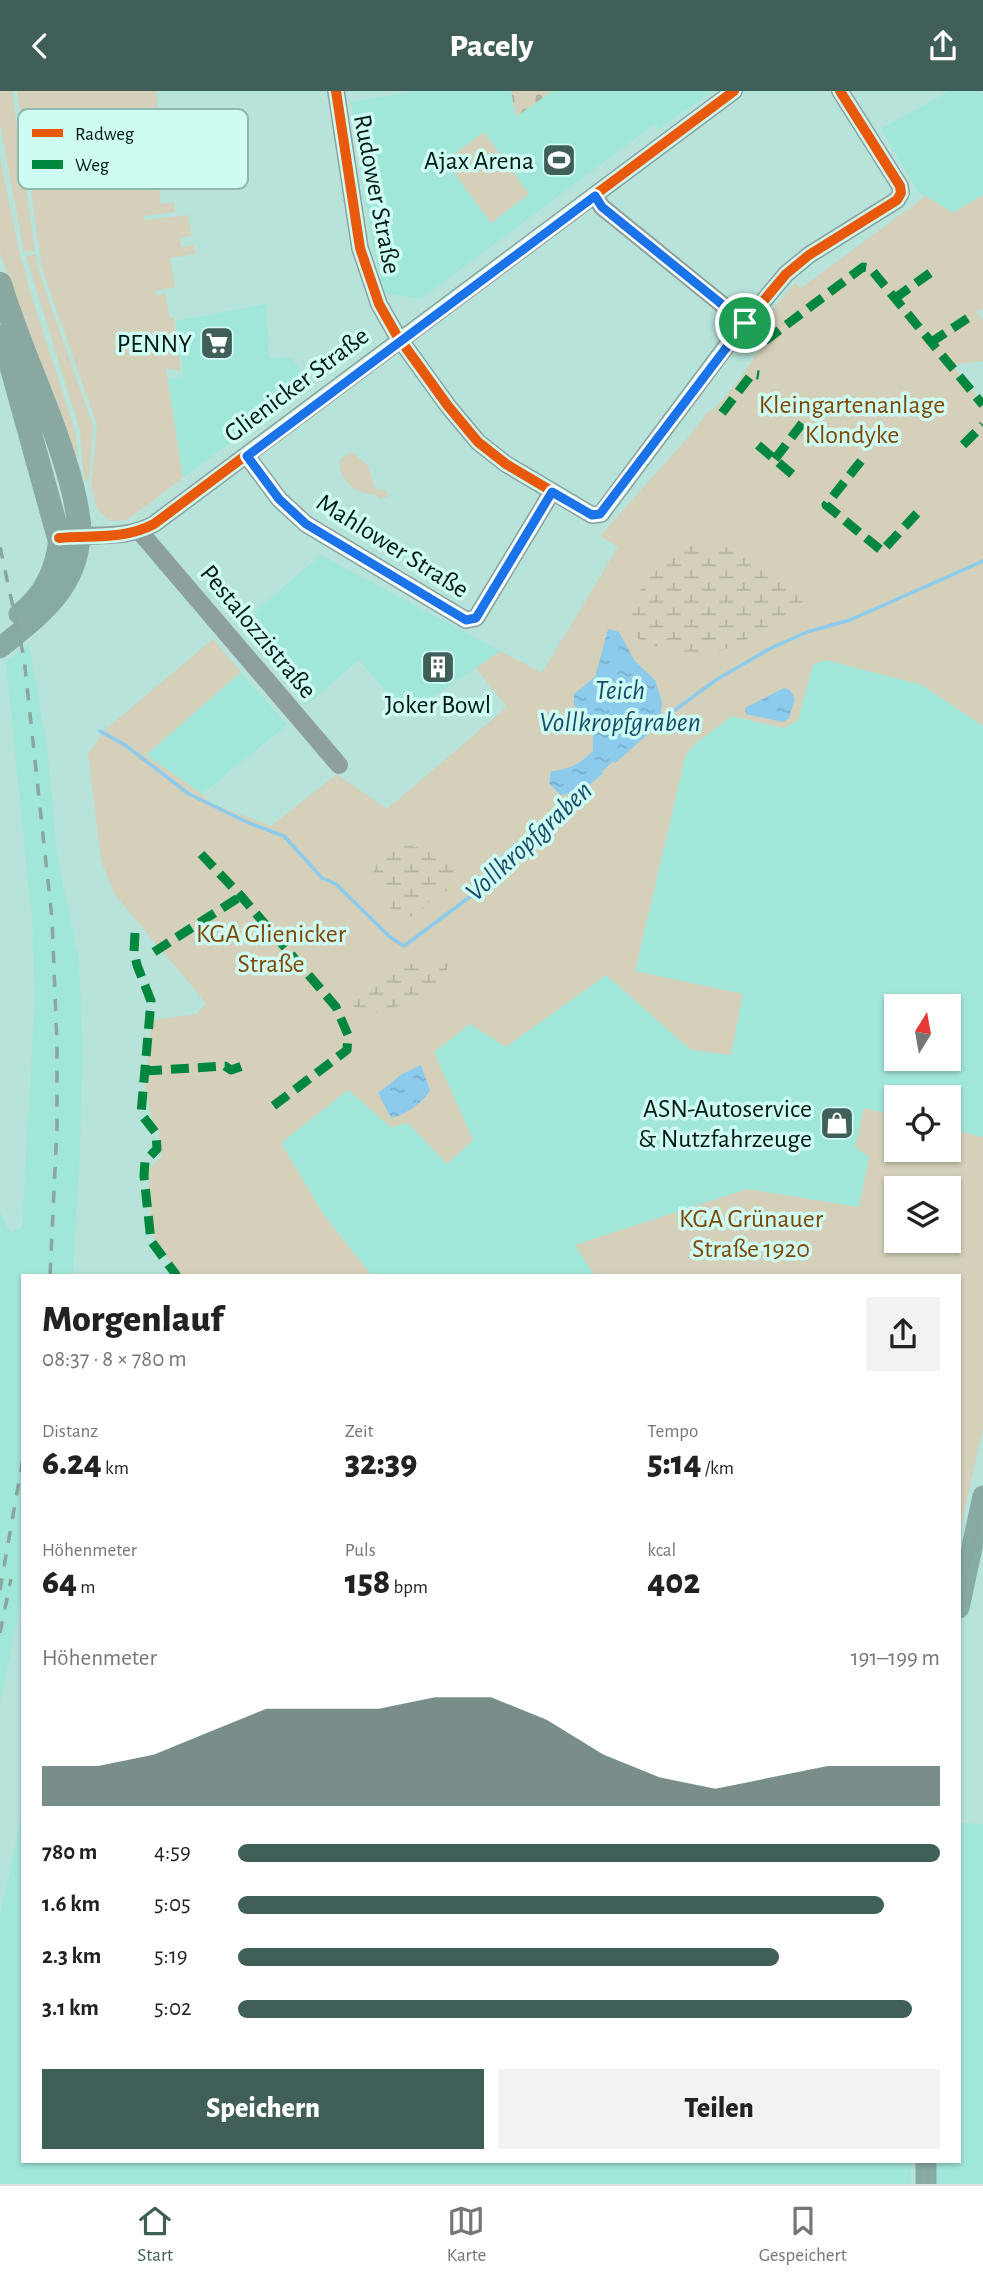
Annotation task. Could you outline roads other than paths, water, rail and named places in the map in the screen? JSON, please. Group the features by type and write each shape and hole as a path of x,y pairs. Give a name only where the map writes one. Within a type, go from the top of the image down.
{"highway":[{"path":"0,284 54,426 74,489 79,519 70,537"},
{"path":"0,325 70,537"}],"main road":[{"path":"0,630 26,609 46,584 70,537"},
{"path":"0,647 55,600 76,564 70,537"},
{"path":"961,1599 983,1496"},
{"path":"926,2163 926,2184"}],"street":[{"name":"Rudower Straße","path":"336,91 360,248 379,304 401,340"},
{"name":"Glienicker Straße","path":"70,537 140,532 154,524 734,91"},
{"path":"401,340 448,406 478,442 506,464 552,492 592,515 600,514 745,323 796,264 897,200 901,193 900,186 840,91"},
{"path":"595,196 602,207 745,323"},
{"name":"Mahlower Straße","path":"247,456 279,499 306,524 466,620 476,618 552,492"},
{"name":"Pestalozzistraße","path":"140,532 339,765"}],"water":[{"name":"Teich Vollkropfgraben","path":"608,629 619,632 635,661 655,680 662,702 660,721 577,793 560,795 549,783 551,771 574,765 593,751 593,733 574,705 574,694 595,677"},
{"path":"784,688 790,690 795,699 789,718 783,722 746,714 745,708"},
{"path":"421,1065 430,1090 413,1108 391,1118 378,1093 402,1074"}],"waterway":[{"name":"Vollkropfgraben","path":"615,761 660,721 716,680 771,648 807,632 850,620 983,561"},
{"name":"Vollkropfgraben","path":"100,731 125,745 189,794 249,823 284,836 322,878 336,884 390,937 404,946 475,893 493,866 601,773"}],"tram line":[{"path":"977,1514 983,1487"},
{"path":"961,1610 983,1505"},
{"path":"928,2163 928,2184"}],"railway":[{"path":"0,547 24,658 52,919 57,1127 50,1274"},
{"path":"0,1590 21,1469"},
{"path":"0,1633 11,1579"}],"place":[{"name":"Ajax Arena","path":"559,160"},
{"name":"PENNY","path":"217,343"},
{"name":"Joker Bowl","path":"438,667"},
{"name":"ASN-Autoservice & Nutzfahrzeuge","path":"837,1123"}],"park label":[{"name":"Kleingartenanlage Klondyke","path":"852,418"},
{"name":"KGA Glienicker Straße","path":"271,948"},
{"name":"KGA Grünauer Straße 1920","path":"751,1232"}]}
